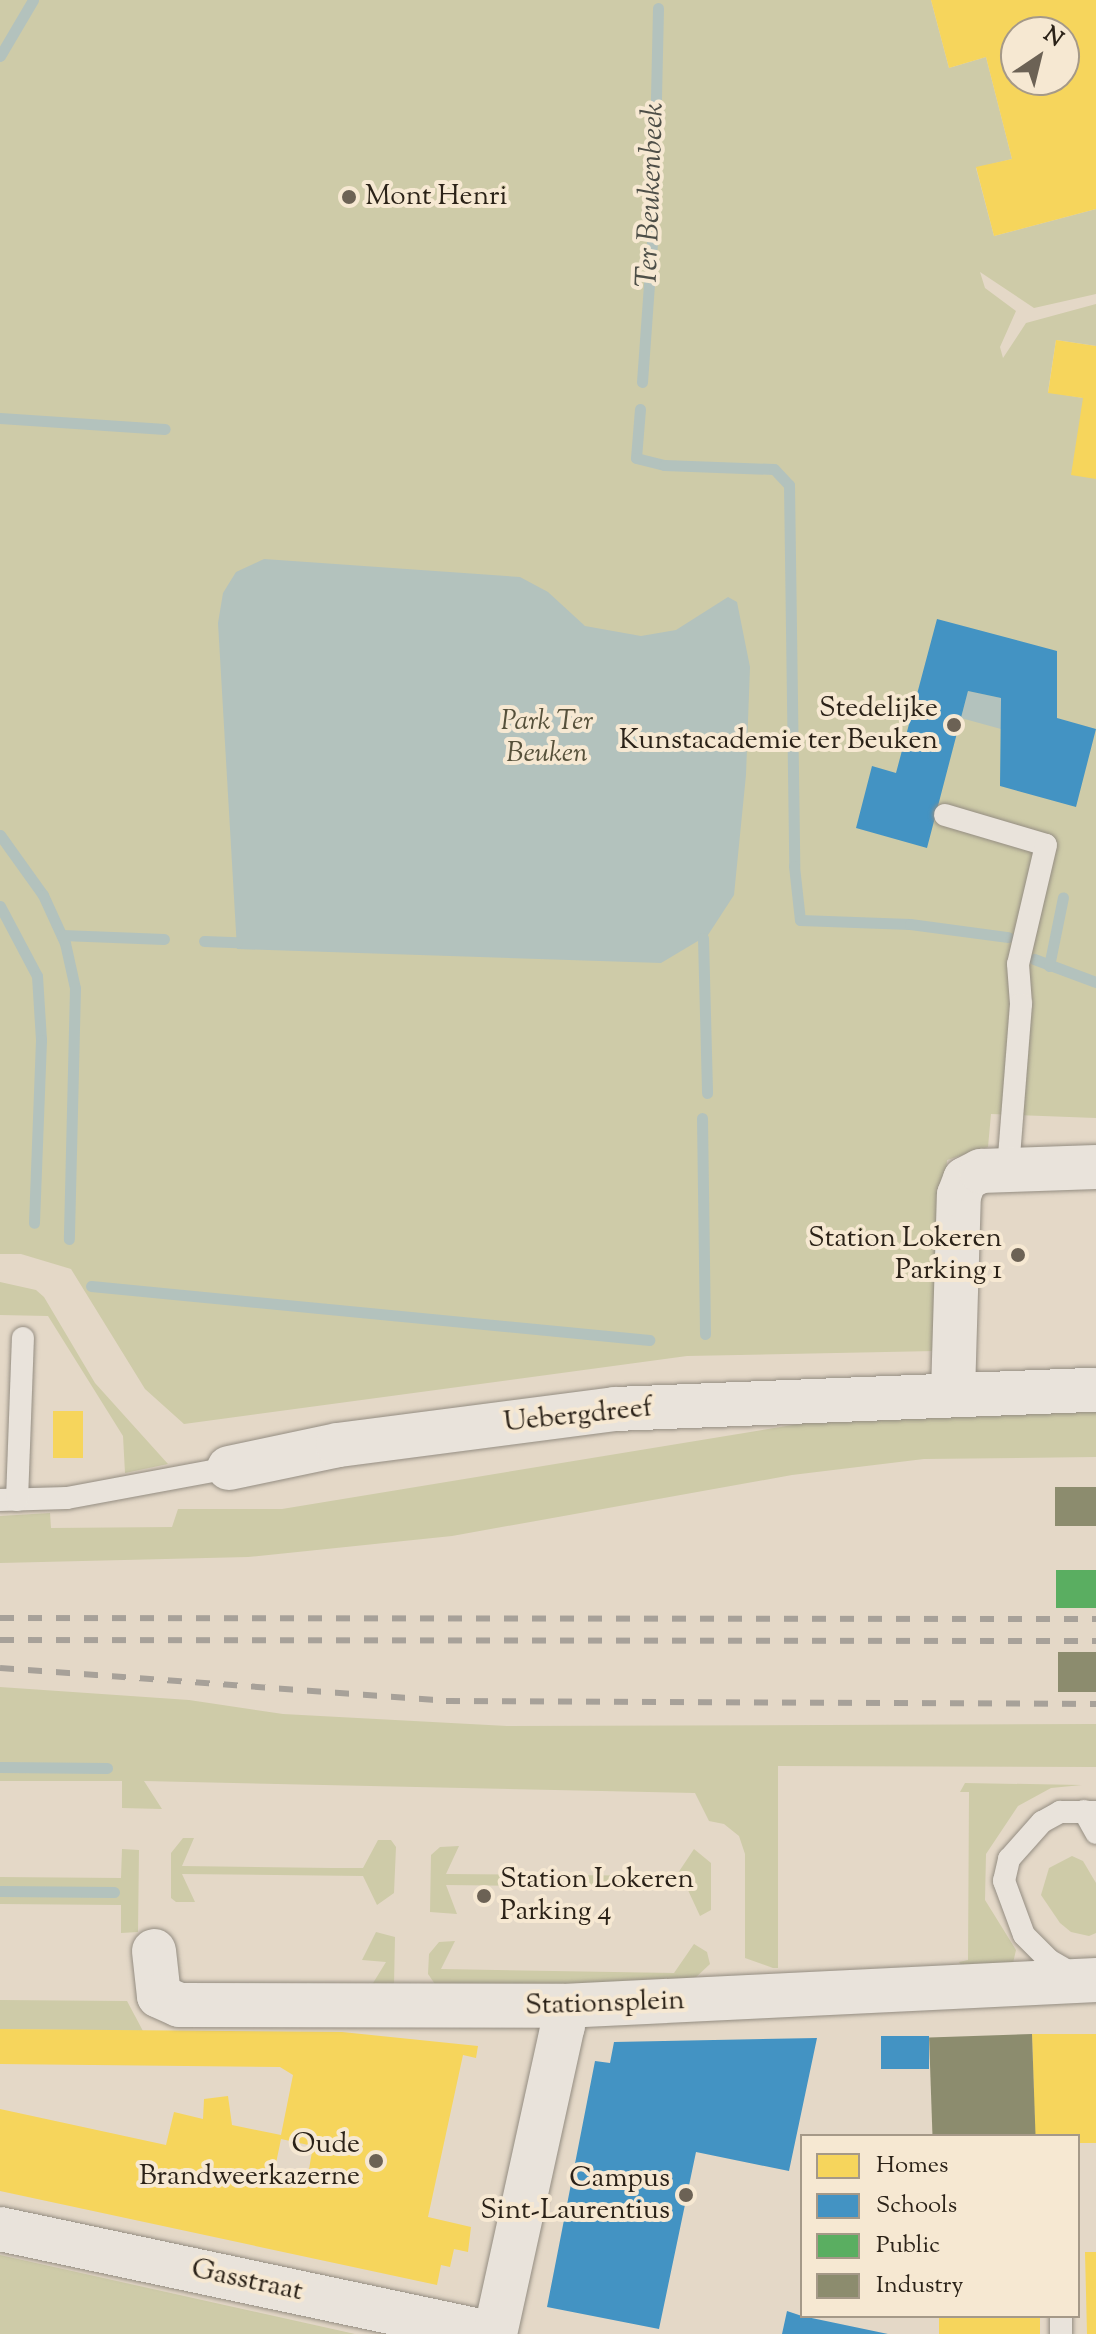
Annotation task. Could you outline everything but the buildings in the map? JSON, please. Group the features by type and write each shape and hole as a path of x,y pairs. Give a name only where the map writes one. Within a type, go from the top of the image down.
{"street":[{"path":"953,1393 959,1195 965,1179 981,1171 1096,1167"},
{"name":"Uebergdreef","path":"229,1468 338,1445 615,1409 953,1393 1096,1390"},
{"name":"Stationsplein","path":"154,1951 159,1996 179,2005 563,2006 1090,1980"},
{"path":"494,2334 563,2026 563,2006"},
{"name":"Gasstraat","path":"0,2229 494,2334"}],"lane":[{"path":"945,815 1046,845 1018,964 1021,1004 1008,1169"},
{"path":"9,1500 23,1338"},
{"name":"Uebergdreef","path":"9,1500 67,1498 229,1468"},
{"path":"1090,1980 1049,1960 1024,1935 1004,1881 1009,1859 1024,1837 1060,1812 1090,1812 1096,1833"}],"green space":[{"name":"Park Ter Beuken","path":"0,0 931,0 949,68 986,57 1012,159 976,168 994,236 1096,209 1096,294 1034,308 980,272 985,288 1016,311 1000,347 1003,358 1026,323 1096,304 1096,346 1056,340 1048,392 1083,398 1096,479 1096,1118 991,1114 988,1147 947,1160 935,1351 687,1356 184,1424 145,1389 71,1269 21,1254 0,1254"},
{"path":"0,1282 36,1290 44,1297 95,1383 168,1464 125,1473 123,1436 48,1316 0,1315"},
{"path":"1096,1406 1096,1457 924,1459 792,1475 452,1536 248,1557 0,1563 0,1516 50,1513 51,1528 172,1527 178,1509 282,1509 829,1419"},
{"path":"0,1687 189,1700 283,1714 507,1726 1096,1724 1096,1767 778,1766 778,1968 773,1968 745,1958 745,1854 739,1836 724,1824 709,1821 695,1793 144,1781 162,1809 122,1808 122,1781 0,1781"},
{"path":"965,1783 1082,1785 1051,1788 1018,1806 986,1854 985,1900 1016,1950 1013,1963 962,1967 959,1962 968,1960 969,1792 960,1792"},
{"path":"183,1838 194,1838 182,1866 332,1868 363,1868 378,1840 391,1840 396,1847 394,1893 377,1905 363,1876 182,1874 195,1902 176,1902 171,1898 171,1853"},
{"path":"459,1846 446,1874 676,1876 694,1849 711,1863 711,1910 700,1916 687,1888 446,1885 457,1914 430,1912 431,1855 440,1847"},
{"path":"122,1849 139,1850 138,1932 121,1933 121,1905 0,1904 0,1877 121,1878"},
{"path":"1072,1856 1083,1861 1096,1883 1096,1933 1089,1936 1071,1932 1060,1923 1041,1895 1049,1868"},
{"path":"376,1932 395,1937 394,1985 370,1988 386,1962 362,1960"},
{"path":"455,1941 441,1969 674,1973 694,1944 707,1952 710,1964 694,1979 589,1987 437,1987 428,1974 429,1954 439,1942"},
{"path":"0,2000 127,2001 143,2031 0,2029"},
{"path":"0,2255 355,2334 0,2334"}],"shaded area":[{"path":"264,559 520,577 548,592 585,626 641,636 676,630 728,597 737,602 750,667 746,775 734,895 708,935 661,963 237,949 218,623 223,593 236,572"},
{"path":"968,691 1001,698 1001,729 961,718"}],"waterway":[{"path":"0,56 33,0"},
{"name":"Ter Beukenbeek","path":"642,382 653,229 658,8"},
{"name":"Ter Beukenbeek","path":"640,409 636,458 664,465 774,469 789,485 794,866 800,920 910,924 1008,937"},
{"path":"0,418 165,429"},
{"path":"0,835 43,895 65,943 75,988 69,1239"},
{"path":"1049,966 1063,897"},
{"path":"0,906 37,976 41,1040 34,1223"},
{"path":"62,935 164,939"},
{"path":"703,938 707,1093"},
{"path":"204,941 237,942"},
{"name":"Ter Beukenbeek","path":"1034,959 1096,982"},
{"path":"702,1118 705,1334"},
{"path":"91,1286 649,1340"},
{"path":"0,1767 107,1768"},
{"path":"0,1891 114,1892"}],"railway":[{"path":"0,1618 1096,1619"},
{"path":"0,1640 1096,1641"},
{"path":"0,1668 446,1701 1096,1704"}],"place":[{"name":"Mont Henri","path":"349,197"},
{"name":"Stedelijke Kunstacademie ter Beuken","path":"954,725"},
{"name":"Station Lokeren Parking 1","path":"1018,1255"},
{"name":"Station Lokeren Parking 4","path":"484,1896"},
{"name":"Oude Brandweerkazerne","path":"376,2161"},
{"name":"Campus Sint-Laurentius","path":"686,2195"}]}
